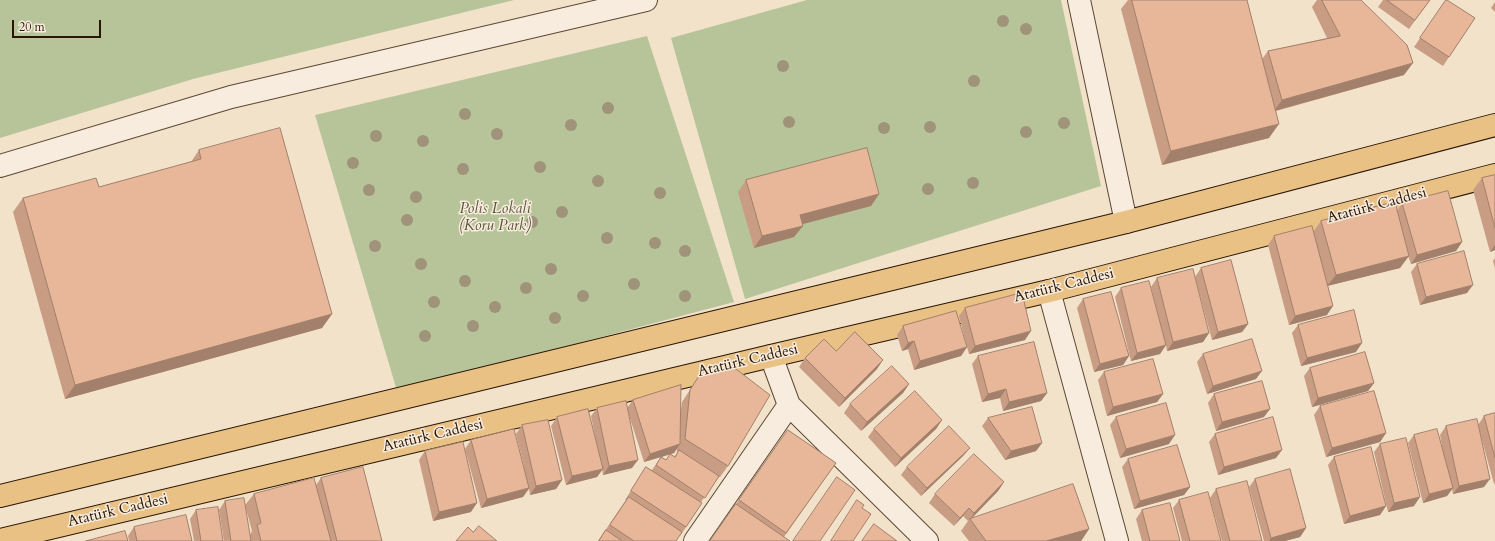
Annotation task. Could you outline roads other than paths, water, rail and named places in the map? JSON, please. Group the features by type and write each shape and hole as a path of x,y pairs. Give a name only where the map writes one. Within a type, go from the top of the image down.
{"main road":[{"path":"0,496 1126,222 1495,125"},
{"name":"Atatürk Caddesi","path":"0,540 1049,291 1495,175"}],"street":[{"path":"0,166 231,97 646,0"},
{"path":"1079,0 1126,222"},
{"path":"1049,291 1117,541"},
{"path":"771,356 789,405 927,541"},
{"path":"695,541 789,405"}],"park label":[{"name":"Polis Lokali (Koru Park)","path":"495,218"}]}
